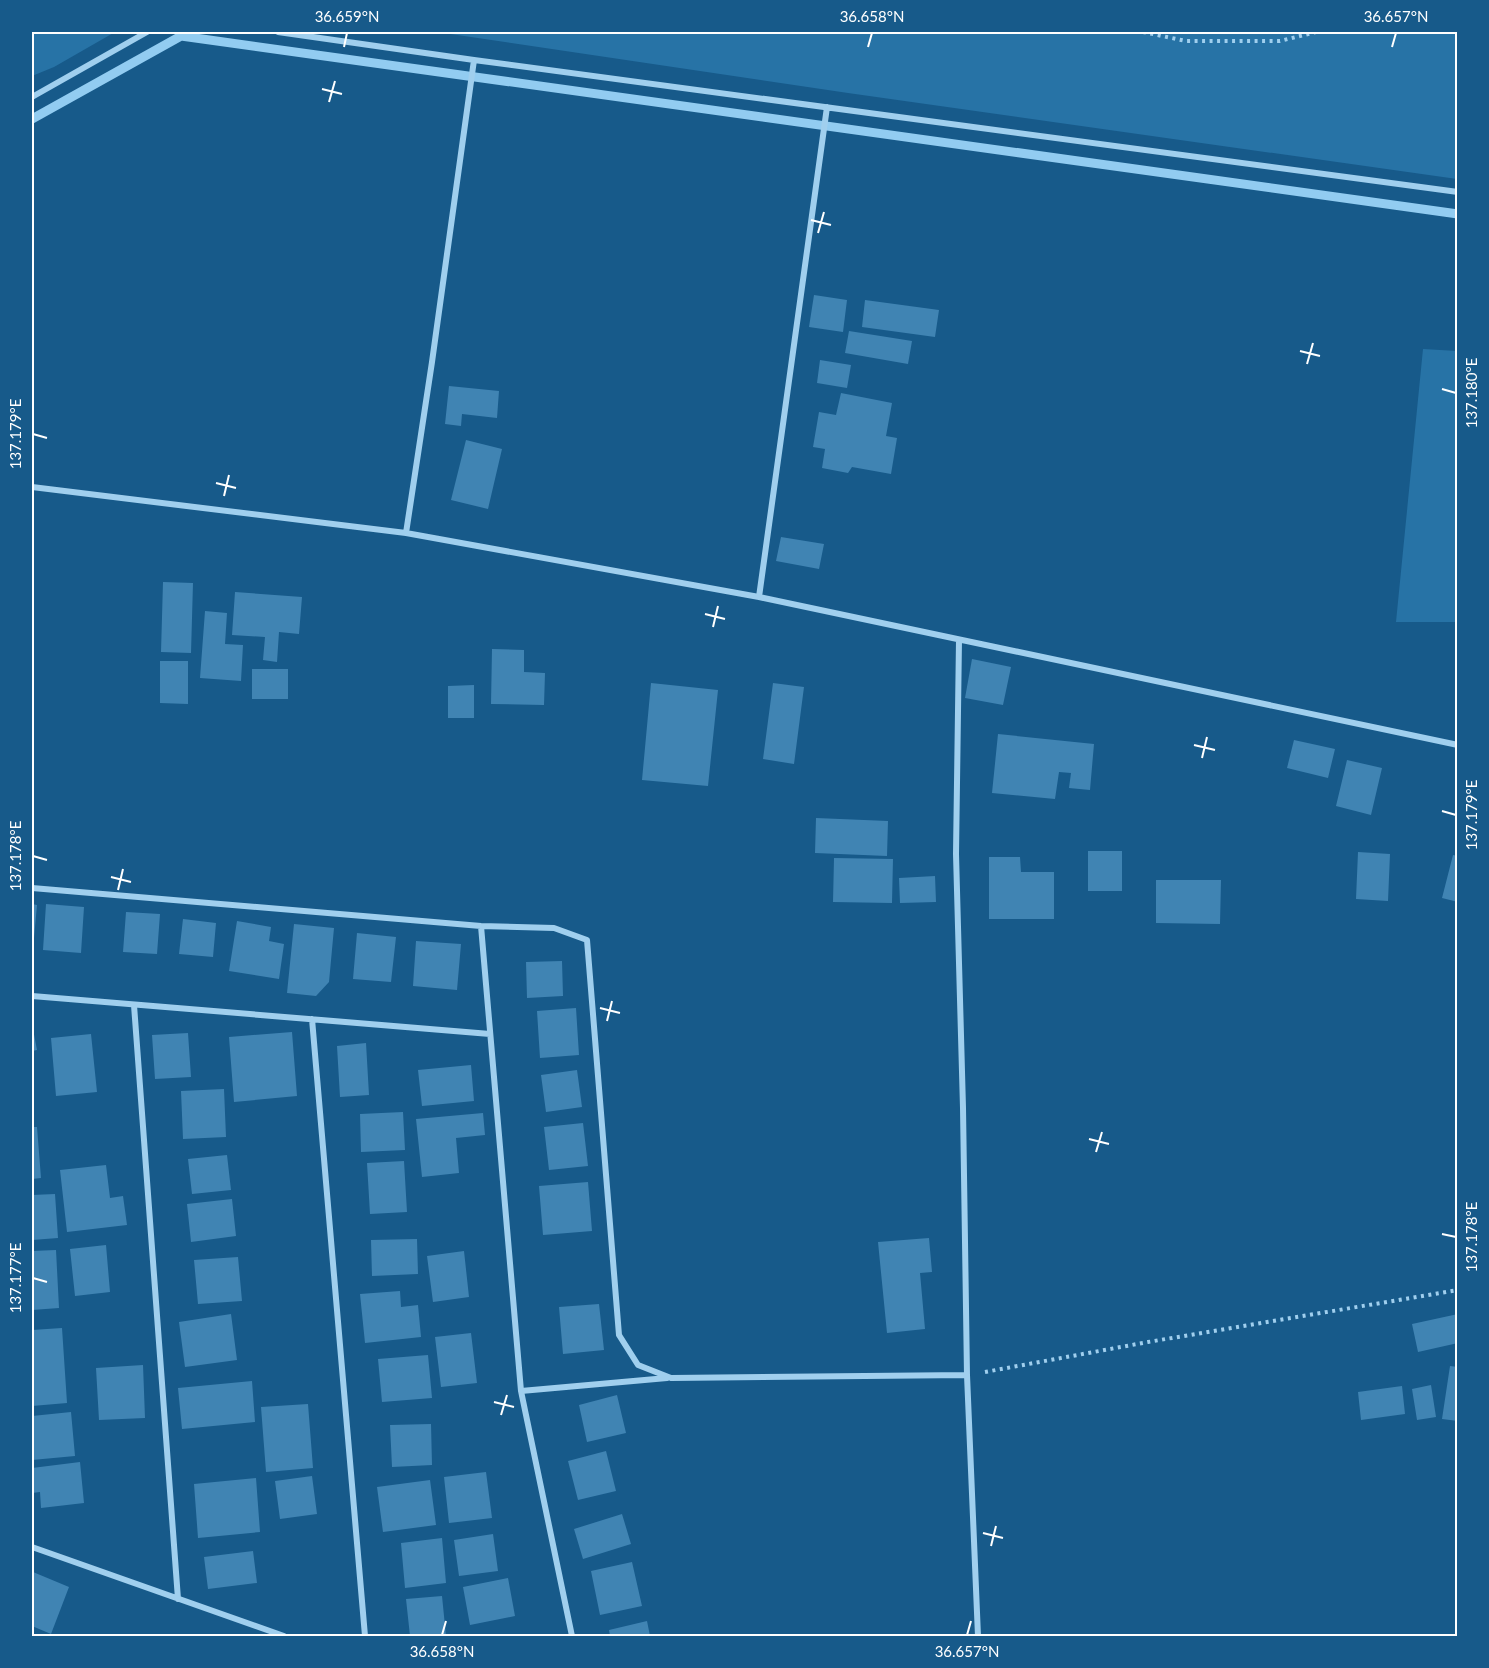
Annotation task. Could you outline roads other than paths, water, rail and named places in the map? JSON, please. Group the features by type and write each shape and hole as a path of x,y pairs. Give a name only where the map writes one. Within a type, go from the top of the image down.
{"street":[{"path":"32,97 147,32"},
{"path":"278,32 1458,192"},
{"path":"406,533 474,60"},
{"path":"759,597 827,107"},
{"path":"32,487 406,533 759,597 1458,745"},
{"path":"959,640 956,854 967,1376 978,1636"},
{"path":"32,888 481,926 554,928 587,940 619,1335 638,1365 671,1378"},
{"path":"481,926 521,1391 572,1636"},
{"path":"32,996 490,1034"},
{"path":"134,1005 178,1599"},
{"path":"312,1020 365,1636"},
{"path":"521,1391 671,1378 967,1376"},
{"path":"32,1547 284,1636"}],"waterway":[{"path":"32,119 181,36 1458,214"}]}
